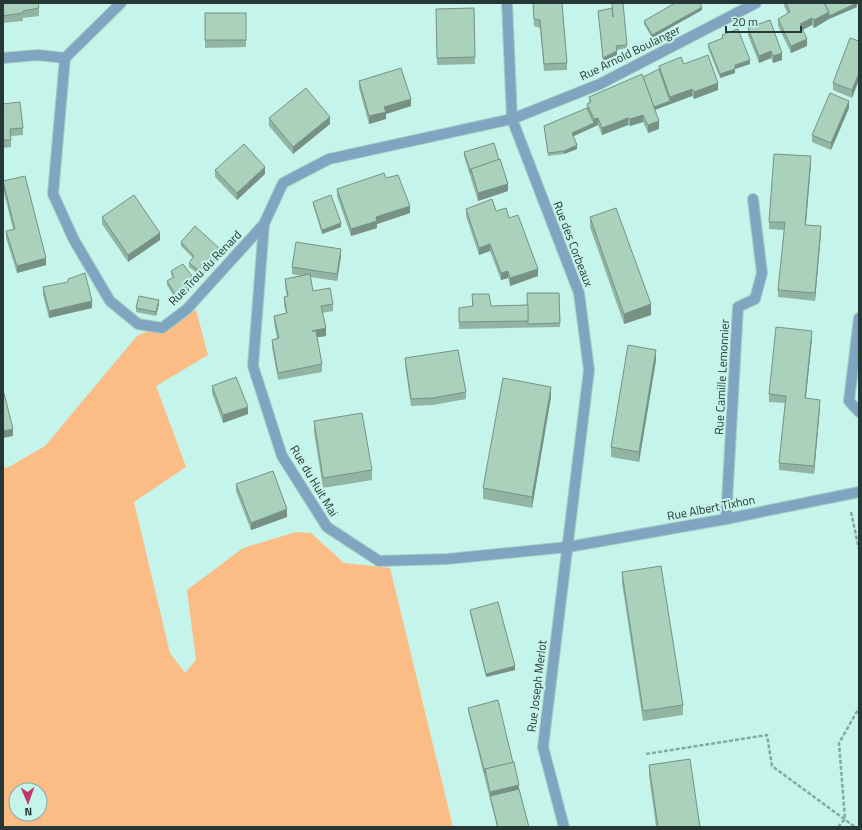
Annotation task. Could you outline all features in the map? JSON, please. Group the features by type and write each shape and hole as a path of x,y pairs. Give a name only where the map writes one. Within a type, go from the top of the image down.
{"street":[{"path":"3,58 38,55 65,58 121,3"},
{"name":"Rue des Corbeaux","path":"507,3 512,119 579,293 590,370 568,546"},
{"name":"Rue Arnold Boulanger","path":"512,119 600,84 756,3"},
{"name":"Rue Trou du Renard","path":"65,58 53,194 74,240 110,301 138,324 162,328 187,309 264,224 283,183 329,159 512,119"},
{"name":"Rue Camille Lemonnier","path":"726,519 738,307 755,299 762,273 754,199"},
{"name":"Rue du Huit Mai","path":"264,224 253,366 282,456 327,527 379,561 447,559 568,546"},
{"path":"859,318 849,401 859,412"},
{"name":"Rue Albert Tixhon","path":"568,546 726,519 859,492"},
{"name":"Rue Joseph Merlot","path":"564,827 543,747 568,546"}],"path":[{"path":"847,494 859,549"},
{"path":"838,827 845,819 839,743 859,708"},
{"path":"646,754 767,735 772,766 855,827"}],"shaded area":[{"path":"196,310 208,355 156,386 186,467 134,502 170,653 185,673 196,660 187,590 243,548 296,532 311,533 344,563 390,568 453,827 3,827 3,466 7,468 45,446 137,336"}],"building":[{"path":"3,3 38,3 39,8 23,11 23,13 3,16"},
{"path":"533,3 562,3 567,63 544,64 540,20 534,19"},
{"path":"612,3 623,3 627,45 616,46 617,51 603,58 598,11 612,8 613,17"},
{"path":"675,3 700,3 702,7 652,35 644,21"},
{"path":"786,3 824,3 829,12 814,20 812,18 800,24 807,39 791,46 778,19 790,12"},
{"path":"824,3 857,3 829,16 829,12"},
{"path":"474,8 475,57 437,58 436,9"},
{"path":"205,13 246,13 246,40 205,40"},
{"path":"770,20 782,53 773,56 771,51 759,56 748,28"},
{"path":"738,29 750,60 735,65 735,69 720,74 708,44 723,38 722,35"},
{"path":"850,38 859,41 859,73 852,90 833,83"},
{"path":"708,55 718,83 694,92 692,89 670,97 659,66 681,57 684,64"},
{"path":"401,68 411,99 384,107 386,112 369,116 359,81"},
{"path":"659,69 670,101 654,107 643,77"},
{"path":"642,74 659,121 648,125 643,115 630,119 628,118 602,128 598,118 594,119 587,104 591,102 589,97"},
{"path":"306,88 330,117 293,147 269,118"},
{"path":"830,93 849,101 831,143 812,135"},
{"path":"20,102 23,128 10,129 11,140 3,140 3,104"},
{"path":"587,108 594,123 572,133 577,145 564,151 548,153 544,126"},
{"path":"494,143 499,160 471,169 471,173 464,152"},
{"path":"244,144 265,167 237,193 215,170"},
{"path":"774,154 811,156 805,225 821,226 815,293 778,290 785,222 769,222"},
{"path":"500,159 508,184 478,193 471,169"},
{"path":"384,173 386,178 398,175 410,206 376,217 377,221 351,229 337,189"},
{"path":"25,176 46,258 17,266 6,231 15,229 3,181"},
{"path":"134,195 160,233 128,255 102,217"},
{"path":"331,195 341,223 322,230 313,202"},
{"path":"492,199 496,211 506,208 509,218 518,215 538,269 510,278 508,271 501,273 490,244 479,248 466,209"},
{"path":"616,208 651,304 624,314 590,217"},
{"path":"195,226 221,250 202,273 189,263 194,256 181,242"},
{"path":"296,242 341,249 337,274 292,267"},
{"path":"183,264 192,276 183,283 189,288 178,299 167,281 174,277 171,271"},
{"path":"85,273 92,301 49,311 43,287 68,282 68,279"},
{"path":"310,274 313,291 330,288 333,304 321,306 326,328 312,331 316,331 322,364 278,373 272,340 279,338 274,316 287,313 284,297 288,296 285,279"},
{"path":"527,293 559,293 560,323 528,324"},
{"path":"472,294 489,294 491,306 528,305 528,321 459,322 459,308 473,306"},
{"path":"139,296 159,300 156,312 136,308"},
{"path":"776,327 812,331 805,398 820,400 814,466 779,463 786,396 769,394"},
{"path":"628,345 656,350 639,452 611,447"},
{"path":"458,350 466,392 433,398 411,399 405,358"},
{"path":"236,377 248,407 223,415 212,386"},
{"path":"503,378 551,387 532,497 483,488"},
{"path":"3,393 13,429 3,431"},
{"path":"362,413 372,470 323,478 314,421"},
{"path":"273,471 287,509 251,523 236,484"},
{"path":"661,566 683,705 643,711 622,572"},
{"path":"498,602 515,666 486,674 470,610"},
{"path":"498,700 513,763 485,769 485,773 468,708"},
{"path":"690,759 700,827 658,827 649,765"},
{"path":"514,762 519,785 490,792 485,769"},
{"path":"519,789 529,827 498,827 490,796"}]}
